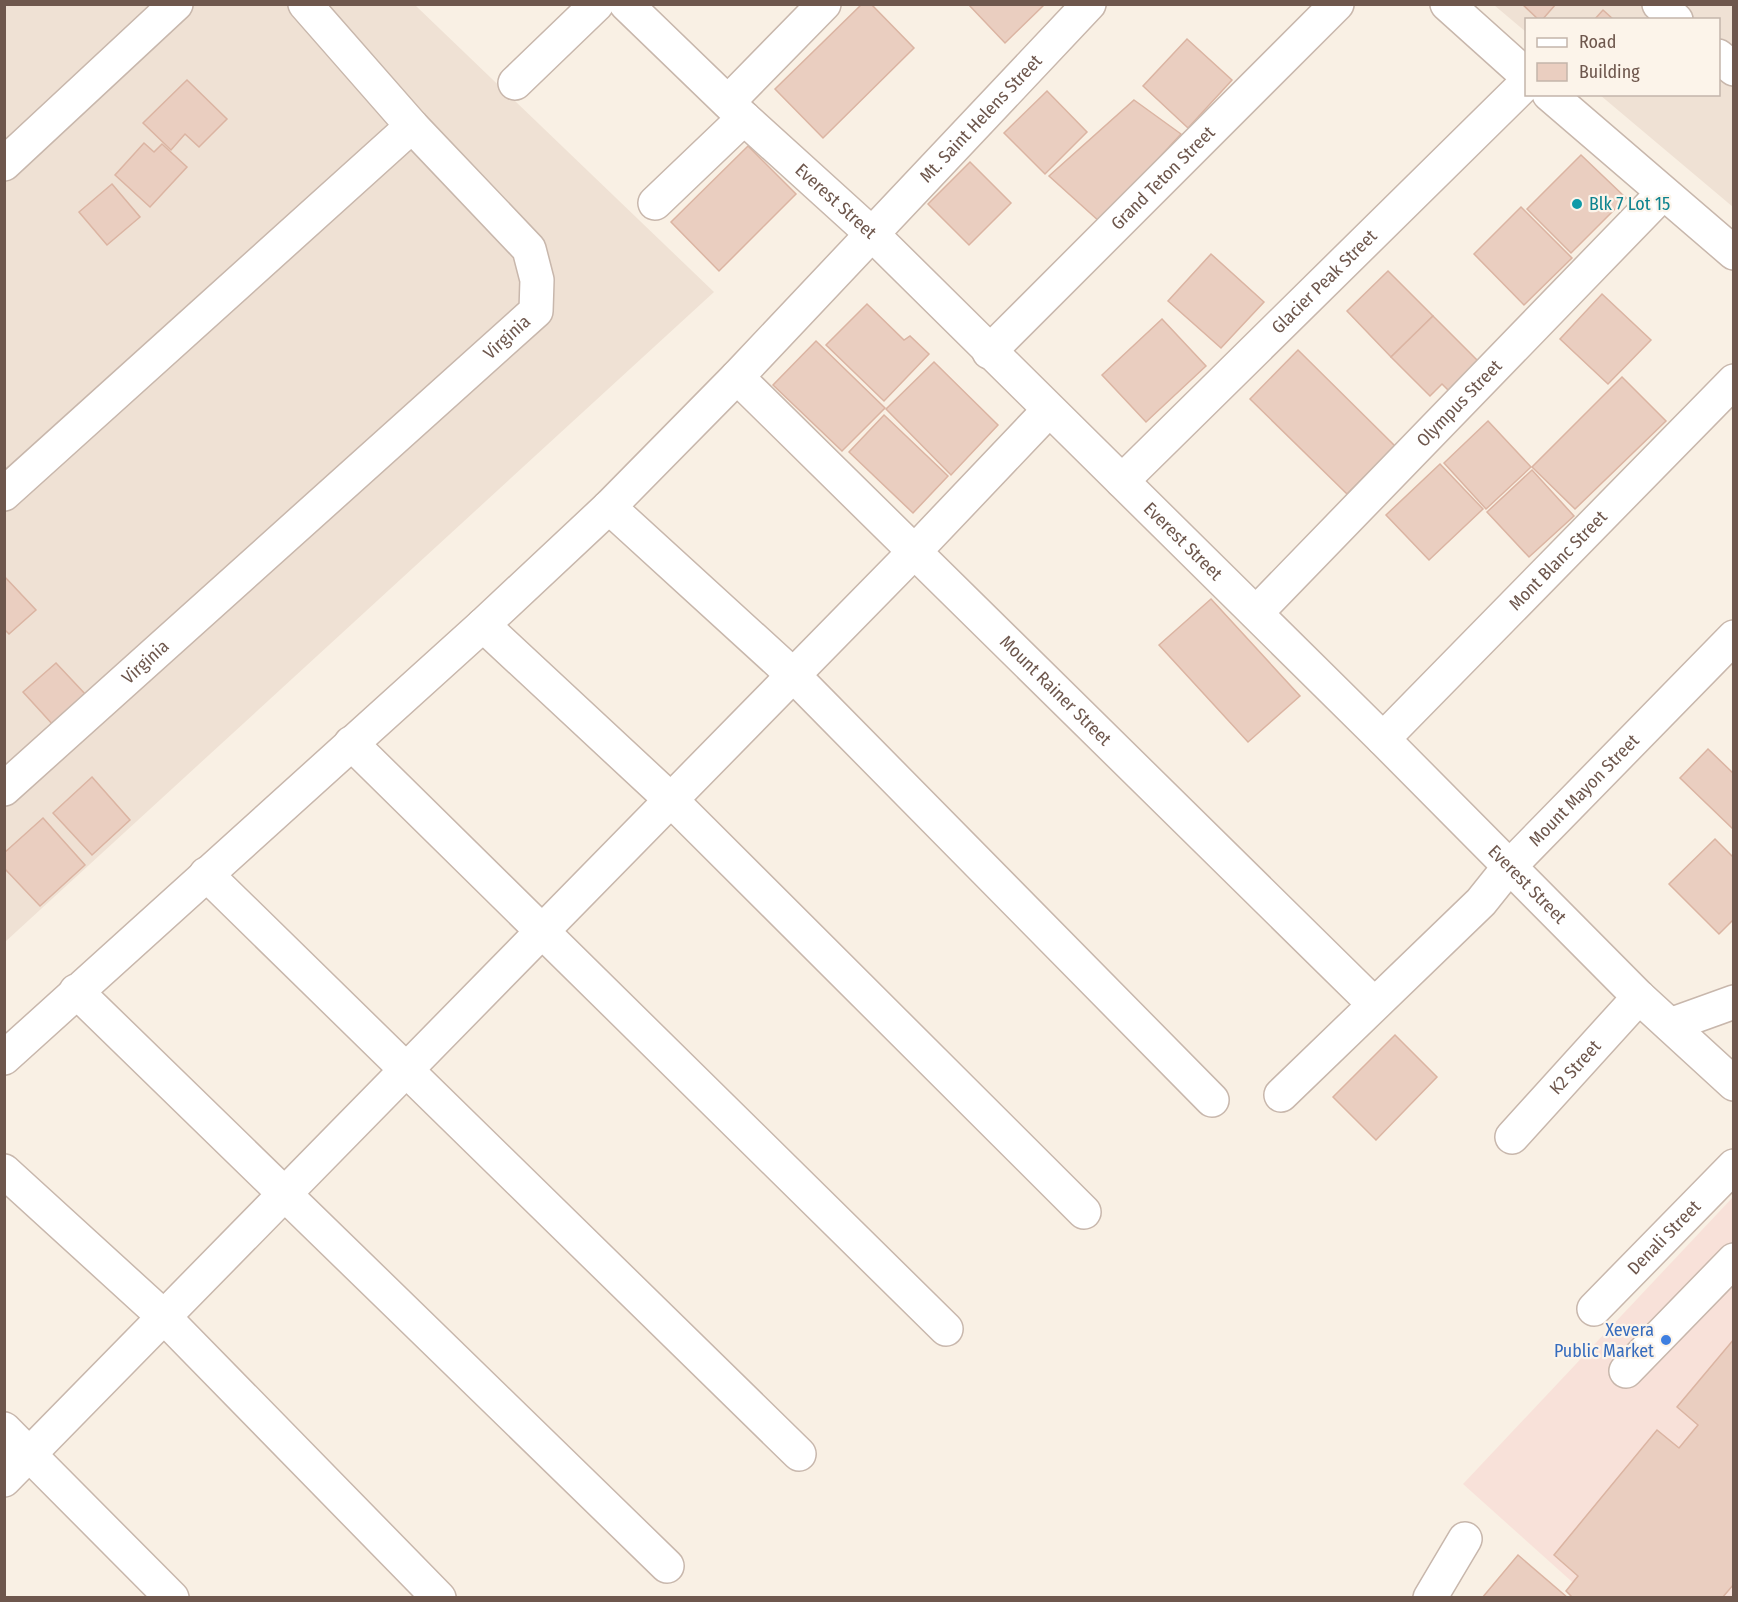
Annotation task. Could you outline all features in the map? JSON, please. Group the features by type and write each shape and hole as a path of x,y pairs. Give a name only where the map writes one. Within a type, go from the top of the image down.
{"street":[{"path":"4,164 176,4"},
{"path":"4,494 412,126 305,4"},
{"path":"516,83 597,4"},
{"name":"Everest Street","path":"626,4 736,110 872,234 1383,739 1639,997 1734,1084"},
{"path":"655,203 824,4"},
{"name":"Mt. Saint Helens Street","path":"4,1058 483,626 609,507 737,377 1089,4"},
{"name":"Grand Teton Street","path":"989,352 1337,4"},
{"path":"1447,4 1525,73"},
{"path":"1720,57 1734,69"},
{"name":"Glacier Peak Street","path":"1122,481 1525,85"},
{"path":"1551,96 1734,253"},
{"name":"Virginia","path":"4,789 536,310 537,280 529,249 412,126"},
{"name":"Olympus Street","path":"1256,613 1663,193"},
{"name":"Mount Rainer Street","path":"737,377 1374,1004"},
{"name":"Mont Blanc Street","path":"1383,739 1734,381"},
{"path":"4,1480 915,551 1049,410"},
{"path":"609,507 793,675 1212,1100"},
{"path":"483,626 670,800 1084,1212"},
{"name":"Mount Mayon Street","path":"1281,1095 1480,902 1509,867 1734,638"},
{"path":"351,743 946,1329"},
{"path":"206,874 799,1454"},
{"path":"76,991 667,1566"},
{"name":"K2 Street","path":"1512,1137 1639,997"},
{"path":"1670,1025 1734,1002"},
{"name":"Denali Street","path":"1594,1309 1734,1166"},
{"path":"4,1171 164,1317 439,1598"},
{"path":"1626,1371 1734,1260"},
{"path":"4,1429 172,1598"},
{"path":"1430,1598 1465,1539"}],"shaded area":[{"path":"5,5 415,5 714,292 5,942"},
{"path":"1494,5 1733,5 1733,207 1601,96 1720,96 1720,18 1525,18 1525,31"},
{"name":"Xevera Public Market","path":"1733,1197 1733,1597 1589,1597 1463,1484"}],"building":[{"path":"862,4 871,4 914,48 823,138 775,89"},
{"path":"968,4 1045,4 1005,43"},
{"path":"1522,4 1556,4 1544,18 1537,18"},
{"path":"1603,10 1612,18 1596,18"},
{"path":"1187,39 1232,80 1188,128 1143,86"},
{"path":"187,80 227,119 199,147 185,134 171,150 143,123"},
{"path":"1047,91 1087,132 1045,174 1004,133"},
{"path":"1134,100 1181,134 1100,222 1049,176"},
{"path":"144,143 154,152 162,144 187,167 150,207 115,175"},
{"path":"748,146 796,194 719,271 671,222"},
{"name":"Blk 7 Lot 15","path":"1581,155 1626,198 1571,253 1527,209"},
{"path":"970,162 1011,203 969,245 928,204"},
{"path":"112,184 140,217 107,245 79,212"},
{"path":"1521,207 1572,258 1524,305 1474,254"},
{"path":"1211,254 1264,302 1221,348 1168,301"},
{"path":"1388,271 1433,316 1391,357 1347,311"},
{"path":"1602,294 1651,340 1608,384 1560,339"},
{"path":"867,304 904,340 910,336 929,354 884,401 826,345"},
{"path":"1433,316 1480,363 1450,392 1442,384 1430,396 1391,357"},
{"path":"1162,319 1206,366 1146,422 1102,375"},
{"path":"816,341 885,408 842,451 773,385"},
{"path":"1298,350 1395,446 1347,494 1250,399"},
{"path":"934,362 998,425 951,475 886,409"},
{"path":"1622,377 1666,421 1575,509 1532,467"},
{"path":"884,415 948,476 913,513 849,452"},
{"path":"1488,421 1531,467 1486,509 1444,463"},
{"path":"1440,464 1483,509 1429,560 1386,515"},
{"path":"1532,470 1574,516 1529,557 1487,512"},
{"path":"4,576 36,610 9,634 4,629"},
{"path":"1211,599 1300,696 1248,742 1159,645"},
{"path":"56,663 87,696 54,726 23,692"},
{"path":"1708,749 1734,774 1734,830 1680,778"},
{"path":"92,777 130,820 92,855 53,813"},
{"path":"43,818 85,865 40,906 4,868 4,853"},
{"path":"1715,839 1734,858 1734,923 1732,921 1719,934 1669,884"},
{"path":"1395,1035 1437,1077 1376,1140 1333,1097"},
{"path":"1734,1339 1734,1584 1722,1598 1573,1598 1566,1591 1578,1576 1554,1555 1657,1430 1679,1448 1698,1425 1677,1407"},
{"path":"1518,1555 1568,1598 1482,1598"}],"place":[{"name":"Blk 7 Lot 15","path":"1577,204"},
{"name":"Xevera Public Market","path":"1666,1340"}]}
